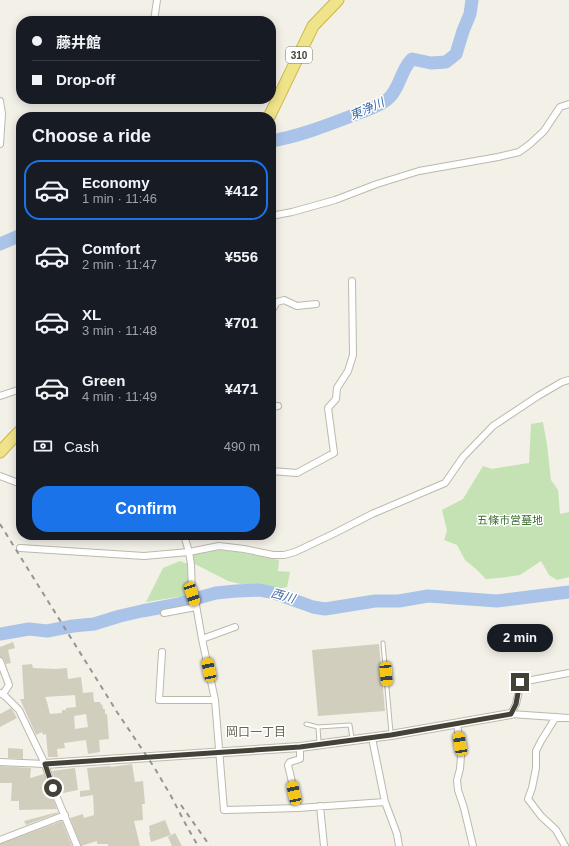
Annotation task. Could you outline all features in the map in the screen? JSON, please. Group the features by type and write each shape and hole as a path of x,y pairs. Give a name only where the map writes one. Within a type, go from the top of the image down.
{"highway":[{"name":"310","path":"276,102 312,26 338,0"},
{"path":"0,452 16,435"}],"street":[{"path":"155,16 158,0"},
{"path":"0,101 2,114 0,144"},
{"path":"276,215 335,200 419,170 498,157 518,152 530,144 544,131 560,107 569,104"},
{"path":"276,471 297,473 334,454 328,408 336,399 338,388 348,371 353,355 352,281"},
{"path":"276,304 284,300 297,306 316,304"},
{"path":"20,548 144,556 189,552 219,546 273,555 295,552 372,514 444,483 463,457 493,426 538,396 562,382 569,380"},
{"path":"0,396 16,391"},
{"path":"0,476 16,482"},
{"path":"185,540 191,564 192,594 196,606 215,700 224,810 298,808 385,802"},
{"path":"164,613 196,606"},
{"path":"202,639 235,626"},
{"path":"162,652 159,700 215,700"},
{"path":"0,661 9,684 2,696 19,710 45,764 53,788 77,846"},
{"path":"511,714 516,704 520,682 569,673"},
{"path":"0,762 45,764 300,747 372,738 511,714 569,718"},
{"path":"556,717 536,751 536,768 528,799 541,816 556,830 564,846"},
{"path":"457,724 461,756 457,780 458,790 473,846"},
{"path":"372,738 385,802 397,834 399,846"},
{"path":"298,808 288,765 290,762 300,759 300,747"},
{"path":"320,806 324,846"},
{"path":"0,840 65,816"}],"lane":[{"path":"383,643 391,735"},
{"path":"306,724 318,727 350,725 352,741"},
{"path":"318,727 319,745"}],"green space":[{"name":"五條市営墓地","path":"543,422 551,480 558,490 560,514 569,512 569,577 557,580 549,575 541,561 520,575 486,579 465,560 457,545 444,540 447,531 442,510 463,499 483,466 492,469 529,463 531,424"},
{"path":"219,550 239,552 279,560 278,571 290,572 287,587 277,589 257,588 228,581 193,563 193,554"},
{"path":"180,561 188,564 188,584 190,595 146,602 163,568"}],"building":[{"path":"13,642 15,648 8,650 11,663 6,664 3,658 0,657 0,647"},
{"path":"379,644 385,711 318,716 312,650"},
{"path":"32,664 33,668 67,668 68,679 81,677 83,693 93,692 94,702 100,702 103,709 105,709 105,714 107,714 109,739 99,740 100,752 88,754 86,740 64,743 65,748 57,749 58,757 48,757 46,734 43,735 42,732 36,735 20,699 24,699 22,665","holes":["75,695 76,707 66,708 66,710 62,710 62,713 50,714 45,697","86,714 88,727 75,729 74,716"]},
{"path":"11,708 17,718 0,727 0,714"},
{"path":"8,748 23,749 23,759 8,758"},
{"path":"132,764 135,782 143,781 145,804 142,804 143,820 134,821 140,846 108,846 108,844 97,844 97,841 81,846 70,818 83,814 84,818 94,815 93,795 80,797 80,791 90,790 87,768"},
{"path":"0,766 31,768 30,778 44,774 57,809 19,810 19,801 11,801 12,783 0,783"},
{"path":"75,768 78,790 60,794 52,771"},
{"path":"58,812 26,825 24,821"},
{"path":"165,820 171,835 151,842 149,826"},
{"path":"62,821 72,846 0,846 0,844"},
{"path":"175,833 182,846 172,846 168,837"}],"waterway":[{"name":"東浄川","path":"276,140 315,129 371,109 382,103 393,94 405,68 412,59 431,63 446,62 456,54 470,14 472,0"},
{"name":"東浄川","path":"0,244 16,237"},
{"name":"西川","path":"0,634 29,629 47,631 94,624 120,616 179,604 216,593 236,591 259,590 274,593 313,607 325,609 375,601 399,601 428,596 497,601 569,592"}],"railway":[{"path":"0,524 117,712 154,767 198,846"},
{"path":"181,805 210,846"}],"district":[{"name":"岡口一丁目","path":"256,732"}],"route":[{"path":"53,788 45,764 300,747 372,738 511,714 516,704 520,682"}]}
